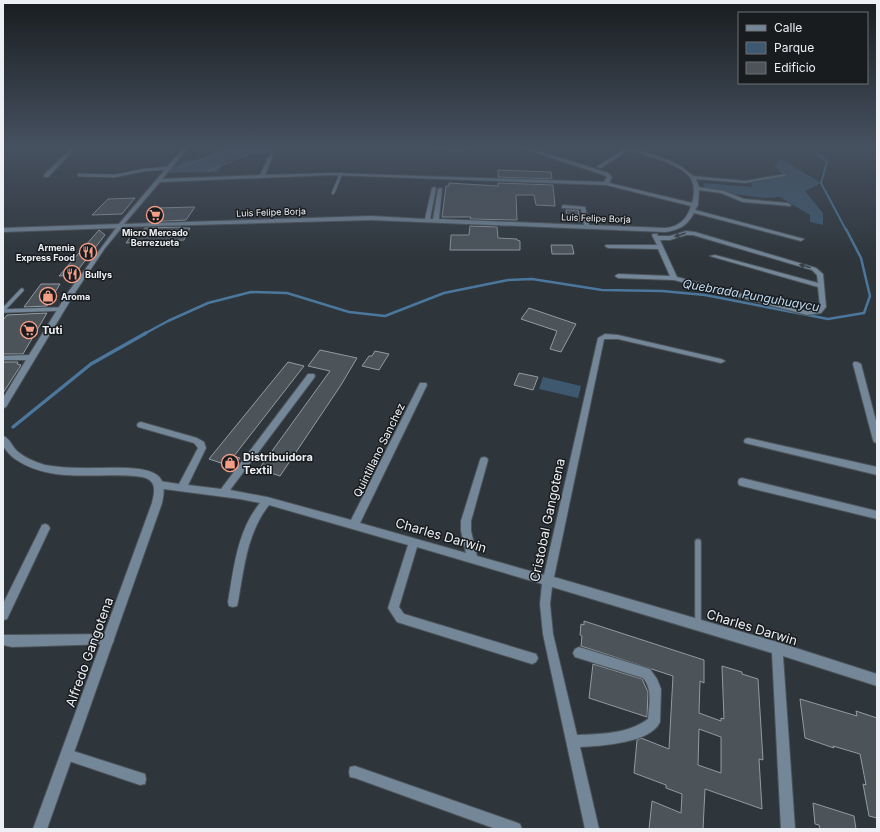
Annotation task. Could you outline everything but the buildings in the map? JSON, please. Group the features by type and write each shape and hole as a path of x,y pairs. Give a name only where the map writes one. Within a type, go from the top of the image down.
{"street":[{"path":"3,405 61,309 98,252 154,185"},
{"path":"610,185 695,205 695,185"},
{"path":"427,220 434,188"},
{"path":"696,188 722,192 743,200 788,205"},
{"path":"436,220 440,189"},
{"name":"Luis Felipe Borja","path":"3,230 371,218 665,230 678,228 688,220 695,205"},
{"path":"564,207 583,208 587,227"},
{"path":"692,211 801,239"},
{"path":"652,230 674,278"},
{"path":"618,276 674,278 794,311 815,314 823,307 820,274 814,269 692,233 686,232 670,238 656,238"},
{"path":"608,246 660,248"},
{"path":"713,256 822,286"},
{"name":"Cristobal Gangotena","path":"592,829 548,634 545,604 548,580 601,338 605,336 618,337 721,361"},
{"path":"3,358 32,357"},
{"path":"858,364 877,440"},
{"path":"223,493 311,376"},
{"name":"Quintillano Sanchez","path":"354,525 423,385"},
{"path":"141,425 197,441 201,444 202,448 182,488"},
{"path":"3,439 8,449 17,458 43,468 62,472 114,471 144,473 156,479 159,485"},
{"path":"748,441 877,472"},
{"path":"473,559 466,531 466,521 484,460"},
{"path":"742,482 877,515"},
{"name":"Charles Darwin","path":"159,485 223,493 267,501 698,624 877,680"},
{"name":"Alfredo Gangotena","path":"40,829 157,503 159,485"},
{"path":"233,602 249,530 254,518 267,501"},
{"path":"3,614 45,528"},
{"path":"414,542 393,608 396,614 401,618 532,658"},
{"path":"3,640 109,639"},
{"path":"777,648 788,829"},
{"path":"572,741 599,740 630,735 645,730 654,722 655,685 652,678 646,673 579,653"},
{"path":"67,755 140,779"},
{"path":"355,772 515,829"}],"lane":[{"path":"333,194 337,185"},
{"path":"3,311 22,290"},
{"path":"3,311 61,309"},
{"path":"698,542 698,624"}],"green space":[{"path":"704,185 753,187 751,185 817,185 805,191 823,213 823,225 810,222 810,215 780,197 764,198 703,190"},
{"path":"543,377 581,386 578,398 539,389"}],"waterway":[{"name":"Quebrada Punguhuaycu","path":"822,185 846,230"},
{"name":"Quebrada Punguhuaycu","path":"144,334 168,321 208,303 251,292 287,293 349,312 385,316 444,293 508,280 532,279 602,290 662,291 705,295 828,319 864,313 870,296 861,258 846,229"},
{"name":"Quebrada Punguhuaycu","path":"13,427 91,364 146,333"}],"place":[{"name":"Micro Mercado Berrezueta","path":"155,215"},
{"name":"Armenia Express Food","path":"88,252"},
{"name":"Bullys","path":"72,274"},
{"name":"Aroma","path":"48,296"},
{"name":"Tuti","path":"29,330"},
{"name":"Distribuidora Textil","path":"230,463"}]}
